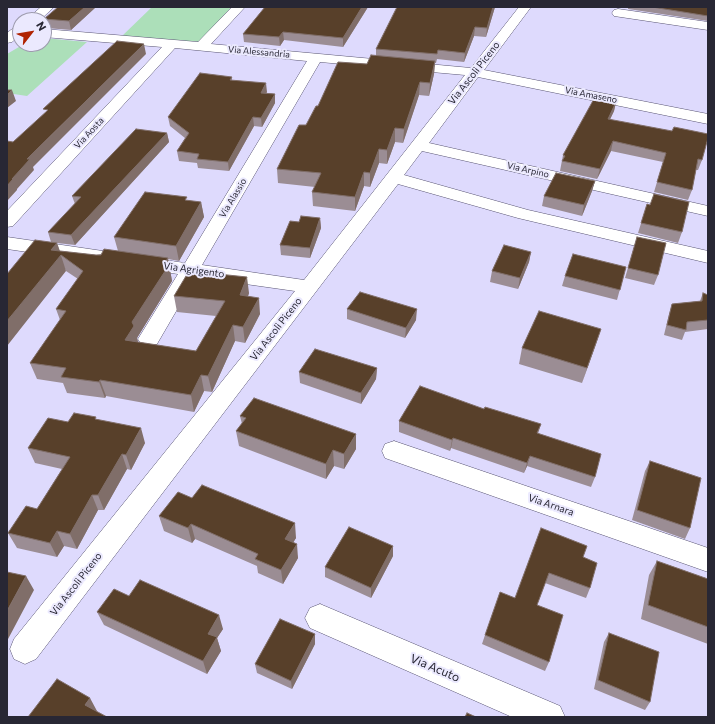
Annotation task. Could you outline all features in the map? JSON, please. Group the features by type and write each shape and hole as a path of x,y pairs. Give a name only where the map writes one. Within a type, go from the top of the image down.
{"street":[{"path":"202,46 240,7"},
{"name":"Via Ascoli Piceno","path":"25,650 309,287 525,7"},
{"path":"618,13 708,26"},
{"name":"Via Alessandria","path":"52,34 202,46 474,72"},
{"name":"Via Aosta","path":"7,222 172,44"},
{"name":"Via Alassio","path":"149,339 316,57"},
{"name":"Via Amaseno","path":"474,72 708,118"},
{"name":"Via Arpino","path":"418,145 708,211"},
{"path":"394,177 524,214 708,257"},
{"name":"Via Agrigento","path":"7,242 309,287"},
{"name":"Via Arnara","path":"394,451 708,560"},
{"name":"Via Acuto","path":"320,618 549,717"}],"green space":[{"path":"152,7 233,7 199,42 122,36"},
{"path":"52,39 87,42 27,96 7,93 7,54 12,51 52,52"}],"building":[{"path":"58,7 85,7 69,21 52,20 52,12"},
{"path":"265,7 362,7 343,38 283,32 279,37 243,34"},
{"path":"397,7 493,7 487,28 475,27 465,53 438,50 437,54 376,49"},
{"path":"652,7 708,7 708,16"},
{"path":"117,41 144,44 27,159 30,159 7,186 7,141 13,142 48,110 43,109"},
{"path":"371,55 435,61 430,83 420,82 404,129 395,128 387,150 379,149 370,173 364,172 355,197 312,192 321,173 277,169 299,125 306,125 316,106 318,106 338,62 367,64"},
{"path":"200,73 232,77 230,80 266,83 261,93 275,94 261,118 253,117 228,162 197,159 199,154 177,151 189,133 168,117"},
{"path":"7,90 12,90 7,95"},
{"path":"595,97 616,102 608,119 672,131 674,127 708,134 702,160 698,159 692,190 657,182 666,153 613,141 600,169 562,161 565,156 563,155"},
{"path":"136,129 167,133 71,235 48,232 81,197 72,196"},
{"path":"556,173 595,181 584,205 544,196"},
{"path":"145,192 187,197 185,200 201,202 176,246 114,237"},
{"path":"654,194 689,202 682,232 641,223 647,204 650,205"},
{"path":"301,216 320,218 310,248 280,245 290,221 299,222"},
{"path":"637,237 666,243 658,275 628,268"},
{"path":"35,240 57,243 51,250 101,255 104,249 168,258 164,264 169,265 132,322 134,326 125,340 196,351 225,301 174,296 189,271 247,277 240,295 259,298 243,327 233,325 208,376 201,375 191,395 100,380 99,382 61,377 66,368 30,363 66,311 56,309 83,271 61,255 7,321 7,274"},
{"path":"504,245 531,252 520,278 492,271"},
{"path":"573,254 626,267 620,290 565,276"},
{"path":"360,292 417,309 406,328 347,309"},
{"path":"703,293 708,295 708,320 687,322 686,330 667,325 672,304 702,301"},
{"path":"539,311 601,329 587,368 522,348"},
{"path":"315,349 377,368 361,393 299,372"},
{"path":"420,386 484,409 485,407 541,424 537,433 601,454 595,477 530,456 527,463 453,438 452,440 399,421"},
{"path":"254,398 356,434 344,454 333,450 326,464 236,431 246,418 240,416"},
{"path":"74,413 96,417 95,419 141,428 126,455 122,454 98,495 92,495 70,534 57,531 50,543 8,533 26,506 37,509 70,457 28,448 48,418 68,422"},
{"path":"650,461 701,478 690,528 637,510"},
{"path":"202,485 295,523 285,539 297,544 281,570 255,559 258,554 191,524 188,528 159,516 178,492 192,498"},
{"path":"349,527 393,546 371,588 325,567"},
{"path":"541,528 587,546 583,557 597,563 590,588 549,573 537,605 563,615 549,662 485,635 500,592 515,598"},
{"path":"657,561 708,579 708,627 648,605"},
{"path":"7,572 26,576 7,611"},
{"path":"140,580 219,615 208,634 217,637 203,661 97,612 114,589 129,596"},
{"path":"280,619 315,634 291,681 255,664"},
{"path":"609,633 659,652 650,702 598,680"},
{"path":"57,679 90,698 85,705 107,717 28,717"},
{"path":"467,713 476,717 465,717"}]}
